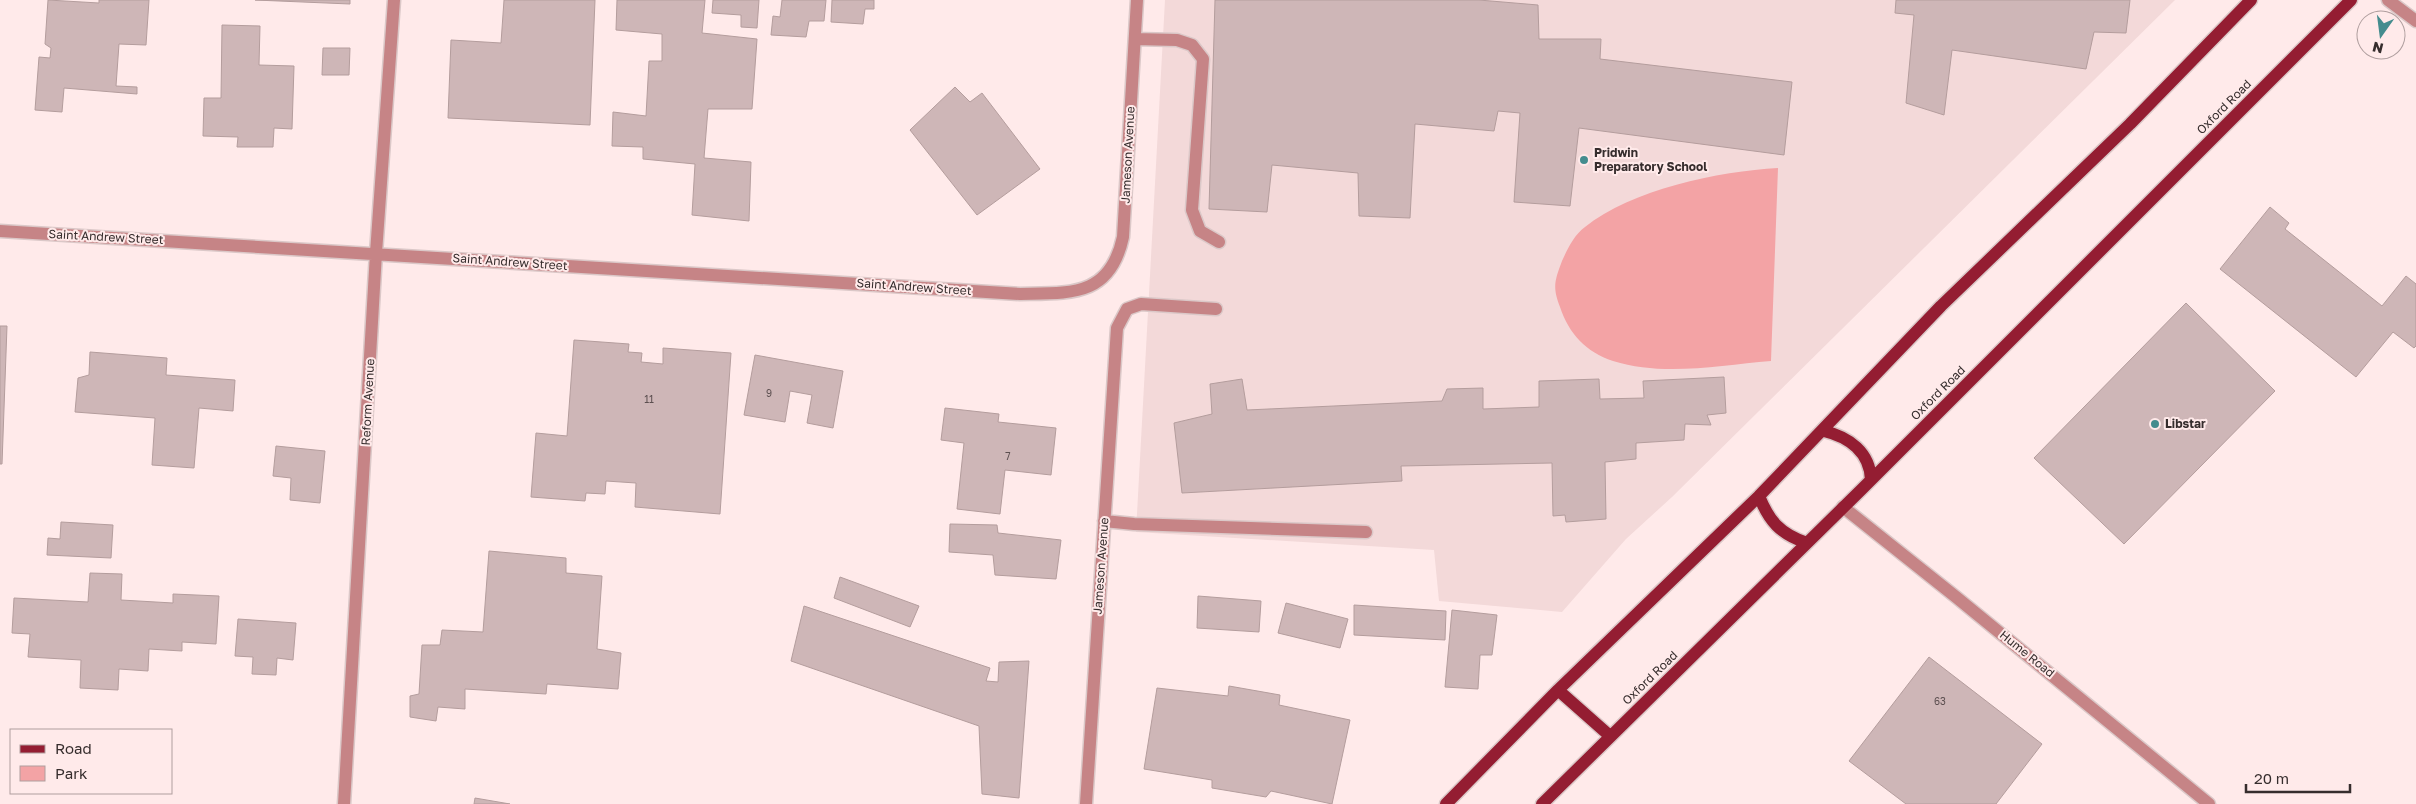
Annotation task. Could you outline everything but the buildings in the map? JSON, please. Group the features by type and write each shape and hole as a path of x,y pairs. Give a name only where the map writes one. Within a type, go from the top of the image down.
{"main road":[{"path":"1446,804 1558,690 1759,496 1942,306 2130,124 2251,0"},
{"name":"Oxford Road","path":"1542,804 1871,480 2351,0"},
{"path":"1824,430 1845,438 1859,449 1870,466 1871,480"},
{"path":"1759,496 1774,524 1787,535 1807,543"},
{"path":"1558,690 1610,736"}],"street":[{"name":"Reform Avenue","path":"344,804 376,253 394,0"},
{"name":"Jameson Avenue","path":"1020,294 1065,293 1086,289 1100,282 1111,270 1119,256 1123,238 1137,0"},
{"path":"2388,0 2416,22"},
{"path":"1135,39 1177,40 1192,45 1203,59 1192,210 1200,231 1219,242"},
{"name":"Saint Andrew Street","path":"0,231 1020,294"},
{"name":"Jameson Avenue","path":"1086,804 1117,328 1127,309 1141,304 1216,309"},
{"name":"Hume Road","path":"1843,507 1956,596 2209,804"},
{"path":"1104,521 1134,524 1366,532"}],"shaded area":[{"name":"Pridwin Preparatory School","path":"1165,0 2175,0 1672,497 1626,539 1562,612 1439,601 1434,550 1136,532"}],"green space":[{"path":"1778,168 1771,361 1672,369 1632,366 1613,361 1595,353 1574,334 1568,326 1560,307 1555,284 1562,261 1569,247 1574,238 1585,227 1604,214 1626,203 1677,185 1729,173"}],"place":[{"name":"Pridwin Preparatory School","path":"1584,160"},
{"name":"Libstar","path":"2155,424"}]}
